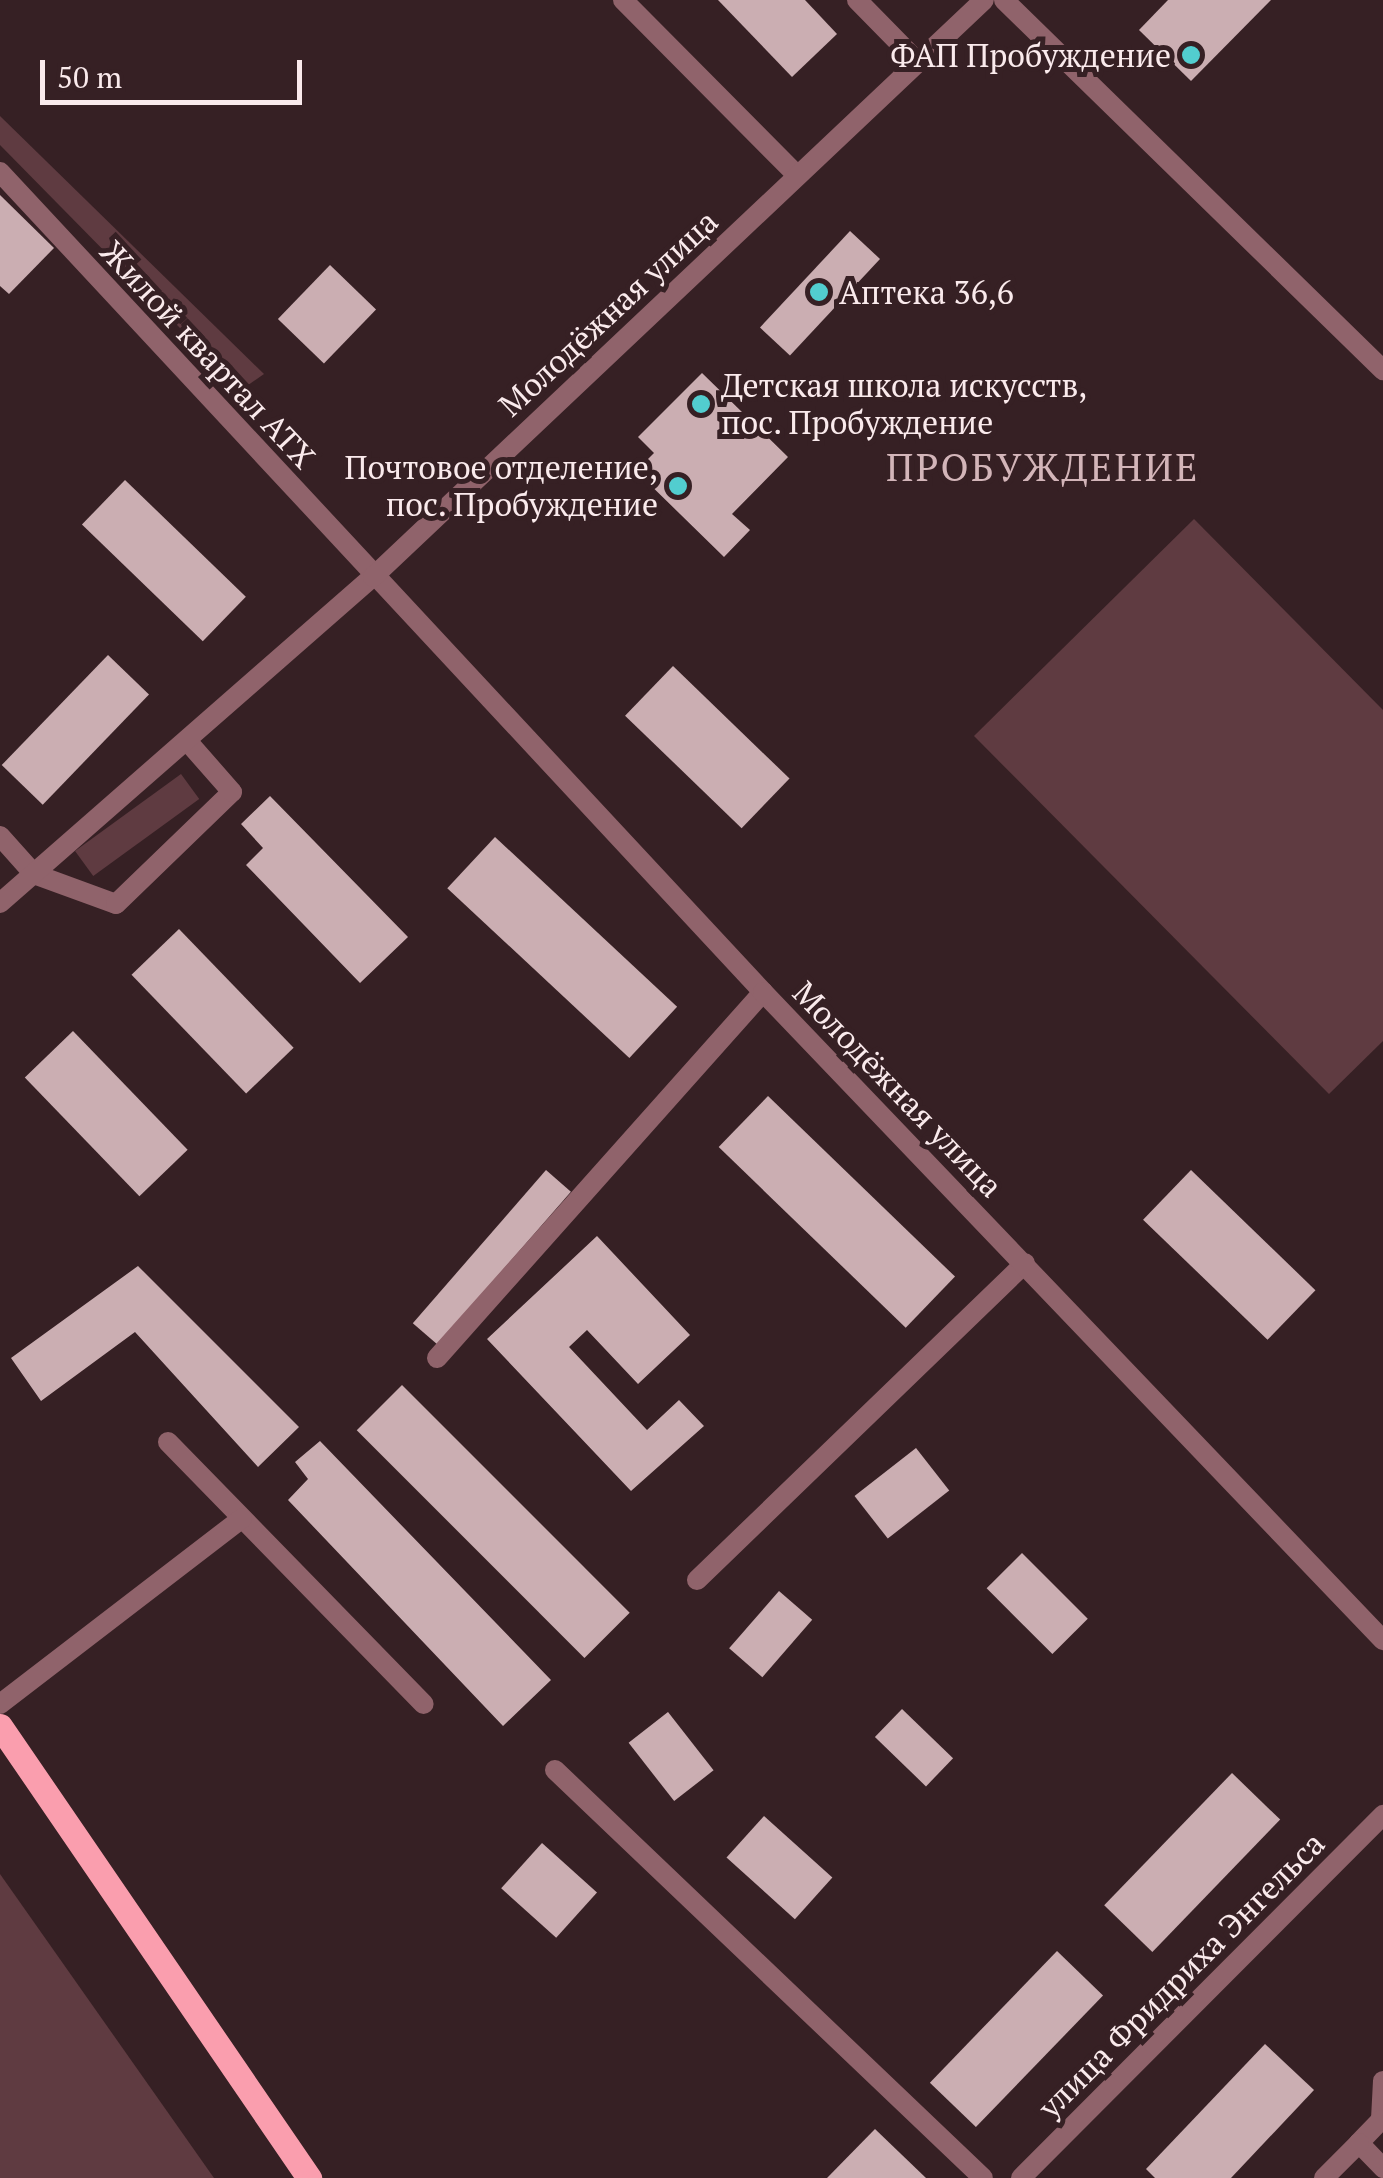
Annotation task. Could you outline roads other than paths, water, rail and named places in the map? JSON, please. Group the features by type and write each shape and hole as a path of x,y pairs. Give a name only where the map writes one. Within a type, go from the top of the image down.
{"main road":[{"path":"0,1726 309,2178"}],"street":[{"path":"623,0 797,175"},
{"path":"857,0 916,60"},
{"name":"Молодёжная улица","path":"0,902 189,743 373,576 984,0"},
{"path":"1004,0 1383,370"},
{"name":"Жилой квартал АТХ","path":"0,172 373,576"},
{"name":"Молодёжная улица","path":"373,576 762,992 1383,1640"},
{"path":"0,836 34,874 116,904 232,792 189,743"},
{"path":"438,1358 762,992"},
{"path":"697,1580 1025,1263"},
{"path":"168,1442 424,1704"},
{"path":"0,1704 242,1518"},
{"path":"555,1770 983,2178"},
{"name":"улица Фридриха Энгельса","path":"1021,2178 1383,1815"},
{"path":"1324,2178 1381,2120 1383,2081"},
{"path":"1360,2143 1383,2168"}],"place":[{"name":"ФАП Пробуждение","path":"1191,55"},
{"name":"Аптека 36,6","path":"819,292"},
{"name":"Детская школа искусств, пос. Пробуждение","path":"701,404"},
{"name":"Почтовое отделение, пос. Пробуждение","path":"678,486"}],"district":[{"name":"ПРОБУЖДЕНИЕ","path":"1043,468"}]}
